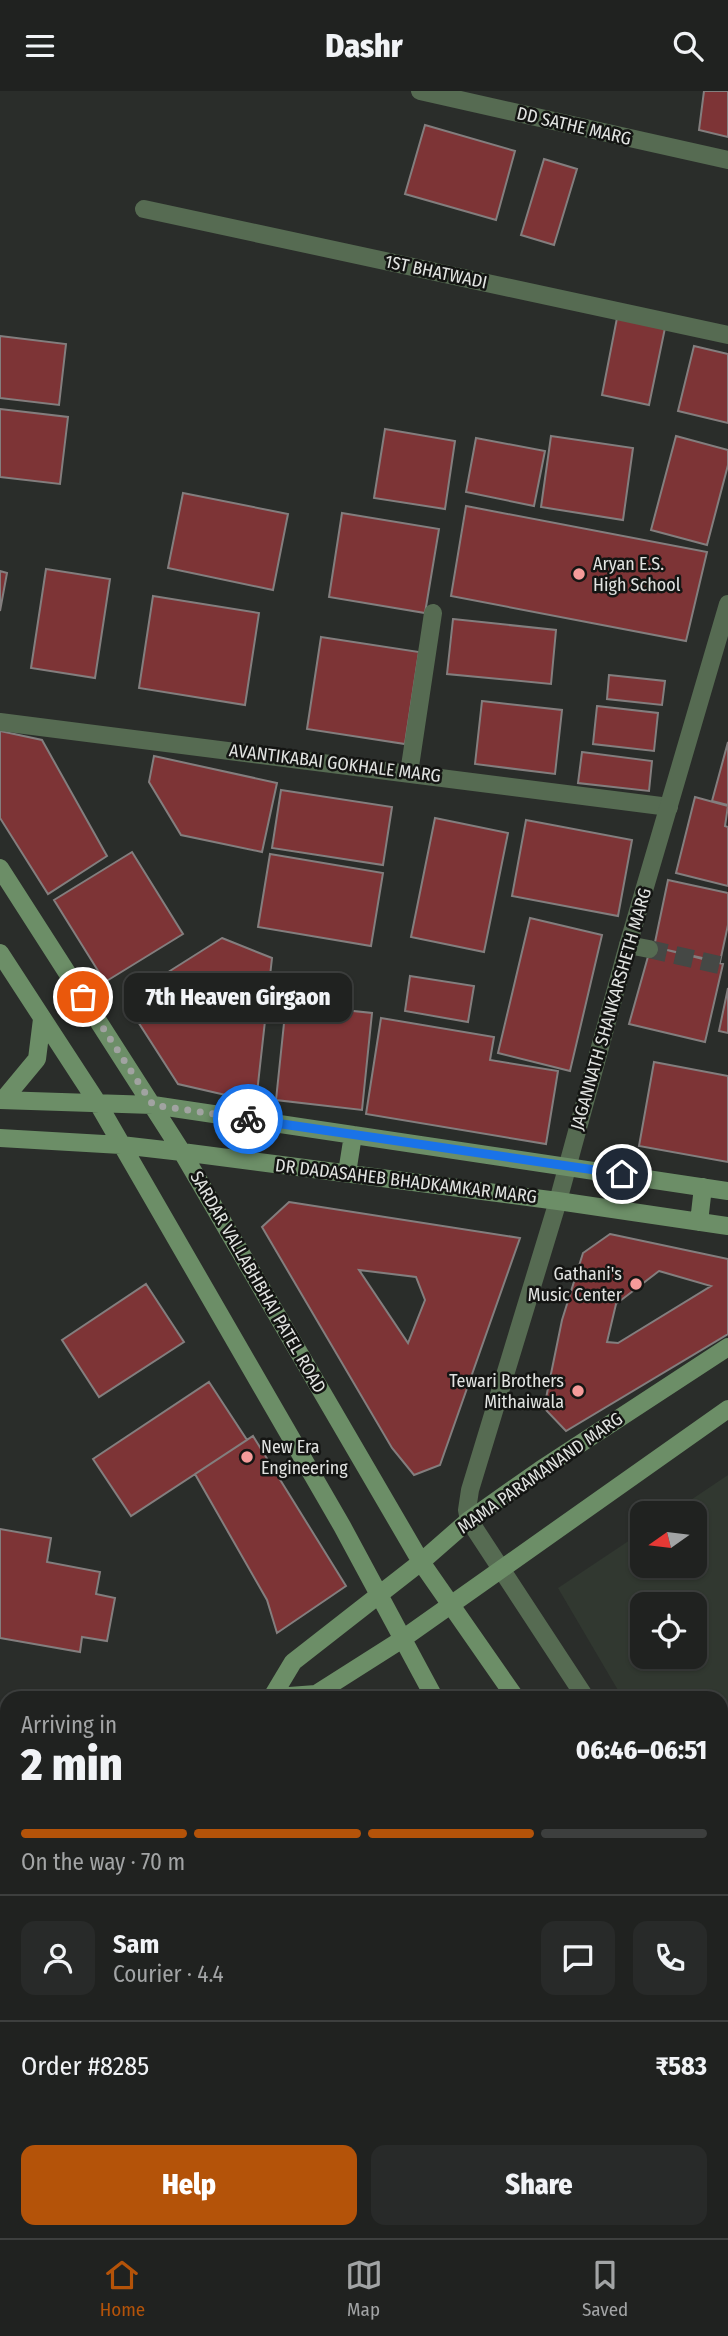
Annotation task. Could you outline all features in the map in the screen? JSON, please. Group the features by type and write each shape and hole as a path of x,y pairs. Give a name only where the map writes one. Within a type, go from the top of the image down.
{"main road":[{"name":"SARDAR VALLABHBHAI PATEL ROAD","path":"0,868 182,1152 421,1562 511,1691"},
{"path":"0,953 97,1102 379,1594 401,1640 431,1691"},
{"path":"1,1100 37,1059 42,1019"},
{"name":"DR DADASAHEB BHADKAMKAR MARG","path":"1,1100 153,1105 728,1191"},
{"path":"347,1174 353,1135"},
{"name":"DR DADASAHEB BHADKAMKAR MARG","path":"0,1138 121,1145 182,1152 728,1226"},
{"path":"699,1222 703,1187"},
{"name":"MAMA PARAMANAND MARG","path":"277,1691 293,1662 421,1562 469,1520 540,1469 728,1347"},
{"name":"MAMA PARAMANAND MARG","path":"321,1691 452,1605 500,1568 728,1409"}],"street":[{"name":"DD SATHE MARG","path":"420,91 728,160"},
{"name":"1ST BHATWADI","path":"144,209 728,335"},
{"name":"JAGANNATH SHANKARSHETH MARG","path":"469,1520 470,1490 558,1201 628,945 728,604"},
{"path":"409,773 433,613"},
{"name":"AVANTIKABAI GOKHALE MARG","path":"0,722 669,807"},
{"path":"628,945 649,949"},
{"path":"469,1520 581,1691"}],"shaded area":[{"path":"728,1475 728,1691 618,1691 558,1588 630,1540 630,1579 707,1579 707,1501 689,1501"}],"building":[{"path":"704,91 728,91 728,137 699,130"},
{"path":"425,125 515,151 496,220 405,194"},
{"path":"544,159 577,169 554,245 521,235"},
{"path":"617,318 665,328 649,405 602,395"},
{"path":"0,336 66,344 59,405 0,398"},
{"path":"694,346 728,354 728,423 678,411"},
{"path":"0,409 68,417 60,484 0,477"},
{"path":"385,429 455,441 445,509 374,498"},
{"path":"551,436 633,448 623,520 541,507"},
{"path":"676,436 728,450 728,465 707,545 651,530"},
{"path":"476,438 545,451 534,506 466,492"},
{"path":"183,493 288,514 273,590 168,568"},
{"name":"Aryan E.S. High School","path":"466,506 707,552 686,641 451,596"},
{"path":"342,513 439,529 425,613 329,597"},
{"path":"46,569 110,579 95,678 31,668"},
{"path":"0,571 7,573 0,611"},
{"path":"153,596 259,613 245,705 139,688"},
{"path":"453,619 556,630 551,684 447,674"},
{"path":"321,637 419,652 405,744 307,729"},
{"path":"609,675 665,681 662,705 607,699"},
{"path":"482,701 562,710 555,774 475,764"},
{"path":"597,706 658,713 654,751 593,744"},
{"path":"0,731 42,740 107,856 48,894 0,818"},
{"path":"728,742 728,805 712,801"},
{"path":"582,752 652,761 649,791 578,783"},
{"path":"154,756 277,783 262,852 181,835 149,782"},
{"path":"281,790 392,807 383,865 272,848"},
{"path":"695,797 728,806 725,826 728,827 728,886 676,873"},
{"path":"435,818 508,833 484,952 411,937"},
{"path":"526,820 632,840 618,916 512,896"},
{"path":"132,852 183,934 105,982 54,900"},
{"path":"270,854 383,873 371,946 258,927"},
{"path":"668,880 728,893 728,925 720,962 654,947"},
{"path":"530,918 602,935 570,1071 498,1053"},
{"path":"222,938 272,958 256,1102 178,1084 124,1000"},
{"path":"651,946 723,964 705,1042 629,1024"},
{"path":"410,976 474,986 468,1022 405,1011"},
{"path":"728,988 728,1033 719,1031"},
{"path":"286,1004 372,1013 362,1110 276,1100"},
{"path":"381,1018 494,1037 490,1060 558,1071 546,1144 366,1114"},
{"path":"654,1062 728,1076 728,1162 639,1146"},
{"path":"289,1202 520,1238 440,1465 414,1475 392,1448 262,1227","holes":["359,1270 416,1277 425,1300 408,1343"]},
{"path":"610,1234 728,1259 728,1334 566,1431 544,1408 562,1320 583,1253","holes":["659,1271 711,1286 618,1343 607,1342 616,1304"]},
{"path":"146,1284 184,1342 99,1397 62,1340"},
{"path":"209,1382 247,1440 131,1516 93,1459"},
{"path":"253,1436 346,1586 277,1633 267,1600 195,1474"},
{"path":"0,1529 51,1538 47,1562 100,1572 96,1594 115,1598 107,1641 82,1637 80,1652 0,1638"}],"tunnel":[{"path":"649,949 728,967"}],"way so far":[{"path":"83,997 153,1105 248,1119"}],"place":[{"name":"Aryan E.S. High School","path":"579,574"},
{"name":"7th Heaven Girgaon","path":"83,997"},
{"name":"Gathani's Music Center","path":"636,1284"},
{"name":"Tewari Brothers Mithaiwala","path":"578,1391"},
{"name":"New Era Engineering","path":"247,1457"}],"route":[{"path":"248,1119 622,1174"}]}
